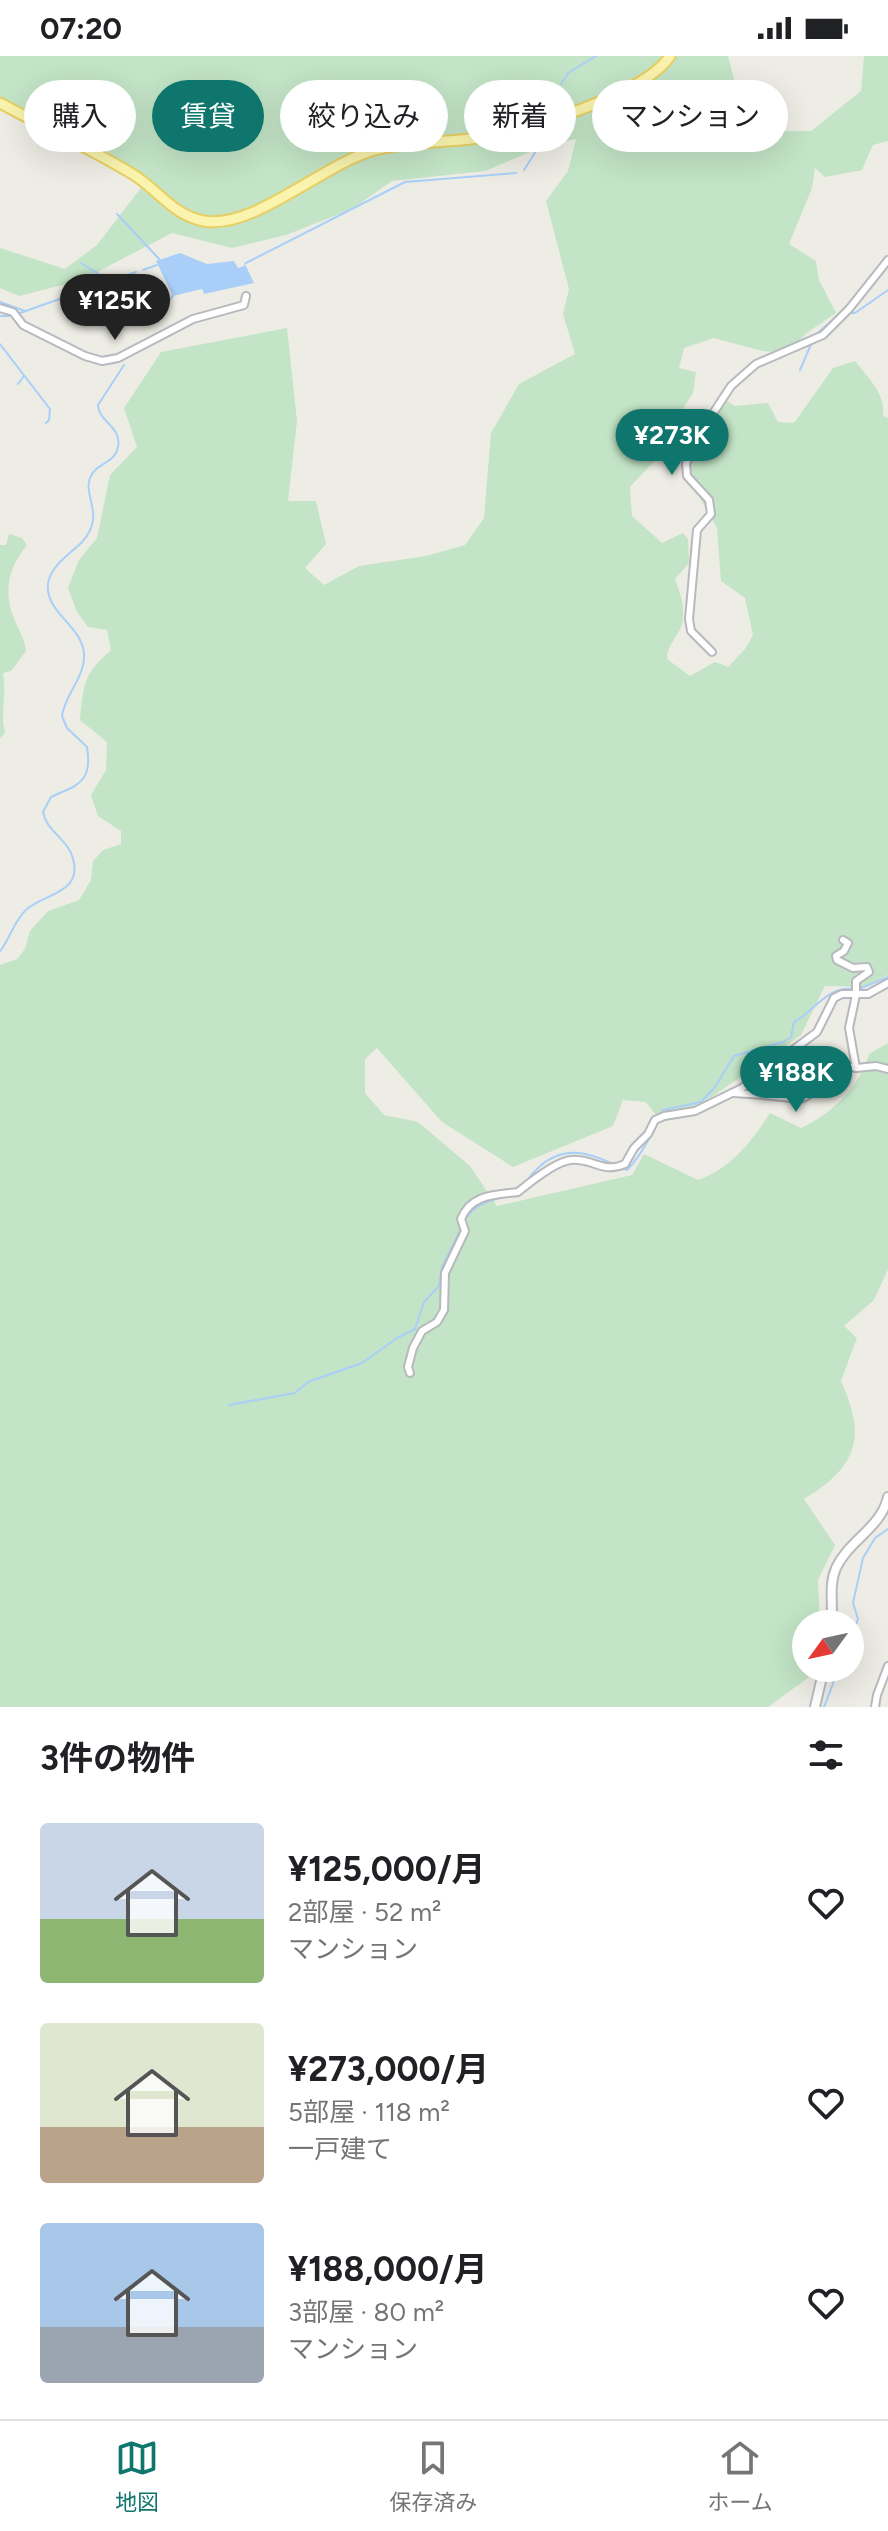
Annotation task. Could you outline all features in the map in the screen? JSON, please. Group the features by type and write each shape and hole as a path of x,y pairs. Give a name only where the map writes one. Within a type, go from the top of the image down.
{"main road":[{"path":"0,103 125,169 183,214 201,221 220,222 246,215 362,153 500,134 566,113 633,88 657,72 670,56"},
{"path":"831,1610 835,1569 843,1556 886,1515 888,1497"},
{"path":"817,1706 821,1682"}],"street":[{"path":"712,652 691,631 689,619 697,530 711,514 709,500 687,476 687,459 693,444 731,386 756,364 817,339 849,309 888,260"},
{"path":"0,308 13,312 23,325 85,356 102,361 118,358 193,319 244,305 246,296"},
{"path":"843,940 848,943 844,951 836,956 837,960 853,968 867,967 869,972 856,981 849,1028 856,1068"},
{"path":"410,1373 408,1367 413,1348 422,1331 437,1322 444,1310 445,1273 465,1231 461,1219 470,1204 482,1197 518,1192 525,1183 567,1161 580,1161 609,1170 621,1166 648,1134 655,1120 695,1111 742,1088 812,1037 834,998 842,994 868,994 888,983"},
{"path":"729,1093 754,1092 797,1100 806,1097 830,1074 844,1067 876,1066 888,1069"},
{"path":"875,1707 888,1666"}],"green space":[{"path":"0,56 728,56 734,80 592,80 592,152 788,152 788,131 811,131 861,91 864,56 888,56 888,141 873,145 862,170 825,177 815,168 812,188 789,244 816,261 819,280 836,313 808,332 786,353 762,351 714,338 684,348 679,368 696,372 693,393 666,435 659,456 630,487 632,516 662,543 683,533 688,539 689,563 675,579 682,601 683,618 667,659 690,676 715,662 728,667 753,635 745,598 721,581 717,528 701,500 690,469 693,428 726,401 735,406 768,403 778,422 794,423 833,368 855,361 879,393 883,416 888,418 888,975 863,987 825,986 801,1035 713,1096 662,1123 646,1102 623,1100 613,1126 513,1167 442,1122 377,1048 365,1059 365,1093 384,1115 418,1122 470,1166 497,1206 632,1175 644,1154 698,1180 710,1175 731,1161 748,1144 770,1113 801,1128 834,1107 852,1088 869,1054 888,1043 888,1269 874,1300 844,1326 857,1338 841,1381 854,1419 852,1449 836,1475 804,1499 835,1545 818,1580 819,1610 792,1610 792,1682 802,1682 768,1707 0,1707 0,965 17,959 25,949 30,931 48,911 79,900 91,880 93,861 103,850 121,844 121,831 98,816 91,795 106,770 107,742 80,720 86,680 111,650 107,630 88,627 77,612 68,588 79,560 97,538 110,475 137,447 124,408 161,352 287,328 297,421 288,501 316,501 326,544 305,568 324,585 359,566 426,556 465,545 484,518 491,433 519,384 575,354 563,314 569,289 546,201 568,171 573,152 576,152 576,80 464,80 464,152 530,152 485,171 392,181 352,209 286,235 232,248 172,233 82,280 19,296 0,288 0,248 65,269 97,245 147,180 103,152 136,152 136,80 24,80 24,111 0,99"},
{"path":"9,534 22,538 27,545 12,569 9,587 10,606 26,651 11,671 3,673 5,733 0,738 0,545 6,545"}],"water":[{"path":"180,253 207,264 234,261 238,268 244,266 244,262 254,283 204,294 202,289 173,296 156,261"}],"waterway":[{"path":"564,80 568,73 596,56"},
{"path":"524,170 535,152"},
{"path":"246,263 405,182 516,173"},
{"path":"117,214 160,260"},
{"path":"81,263 103,277"},
{"path":"143,270 157,265"},
{"path":"20,313 136,272"},
{"path":"848,313 855,313 888,290"},
{"path":"167,304 174,294"},
{"path":"0,302 25,311"},
{"path":"154,321 162,309"},
{"path":"814,336 842,312"},
{"path":"0,316 9,316"},
{"path":"800,370 812,342"},
{"path":"0,344 50,409 46,423"},
{"path":"0,951 23,913 62,890 73,876 71,853 48,824 43,812 51,797 75,786 85,776 87,769 87,747 67,728 62,716 82,670 84,653 77,634 52,603 48,584 56,566 89,533 93,515 90,478 96,469 113,457 118,447 117,434 102,416 98,405 124,365"},
{"path":"18,384 24,376"},
{"path":"859,989 888,977"},
{"path":"661,1114 663,1110 701,1102 715,1087 734,1056 783,1042 791,1037 794,1022 822,1000 836,991 852,989"},
{"path":"623,1168 627,1170 636,1160 657,1123"},
{"path":"526,1183 548,1160 565,1153 593,1156 613,1164"},
{"path":"463,1223 479,1206 515,1195"},
{"path":"229,1405 295,1393 308,1382 362,1363 415,1329 424,1302 439,1286 442,1267 461,1229"},
{"path":"855,1610 853,1603 863,1558 875,1538 888,1529"},
{"path":"824,1707 834,1682"}]}
